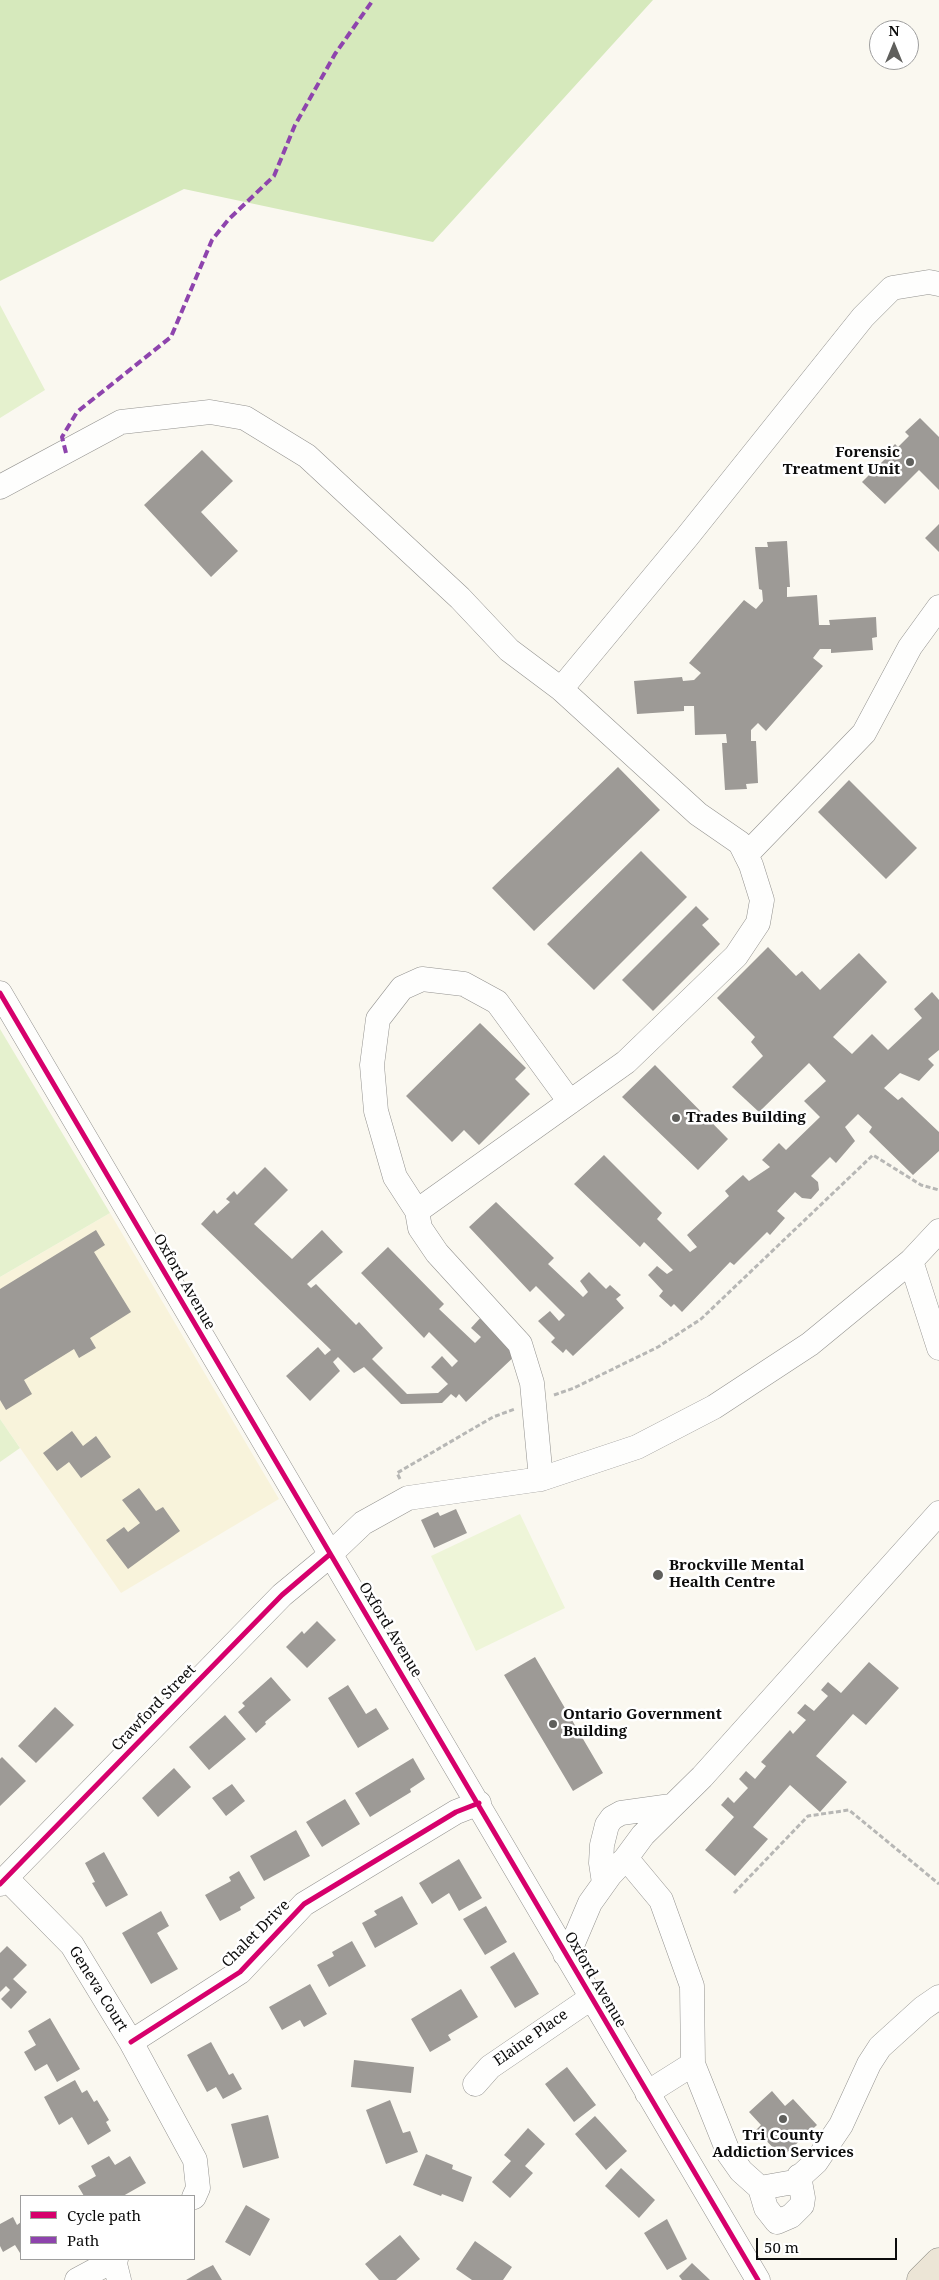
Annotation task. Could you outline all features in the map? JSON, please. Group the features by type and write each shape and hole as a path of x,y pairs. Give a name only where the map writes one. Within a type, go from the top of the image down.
{"main road":[{"path":"921,2280 939,2262"}],"street":[{"path":"561,689 688,537 863,317 892,288 929,282 939,284"},
{"path":"0,487 121,422 210,412 245,418 307,456 460,598 509,650 561,689 698,814 740,843 762,900 758,923 736,956 626,1062 417,1211"},
{"path":"746,855 864,733 910,647 939,607"},
{"path":"541,1479 532,1383 520,1344 438,1254 420,1228 417,1211 395,1177 376,1111 372,1065 378,1019 402,988 422,979 464,984 497,1002 570,1102"},
{"name":"Oxford Avenue","path":"0,993 330,1555 479,1803 591,1998 758,2280"},
{"path":"408,1498 541,1479 638,1448 714,1407 810,1344 911,1261 939,1231"},
{"path":"911,1261 939,1348"},
{"name":"Crawford Street","path":"3,1881 282,1595 330,1555 363,1523 408,1498"},
{"path":"566,1954 573,1943 590,1903 643,1835 702,1777 939,1512"},
{"name":"Chalet Drive","path":"131,2042 240,1972 304,1904 456,1812 479,1803"},
{"path":"604,1883 601,1863 602,1845 607,1825 612,1818 621,1814 672,1806"},
{"path":"626,1858 661,1900 692,1986 693,2064 729,2154 740,2171 760,2188 760,2194 771,2216 777,2222 783,2220 802,2205 803,2198 799,2176"},
{"name":"Geneva Court","path":"3,1881 72,1946 131,2042 195,2160 198,2188 195,2195"},
{"path":"760,2188 794,2182 816,2162 841,2125 869,2064 880,2047 923,2008 939,1997"},
{"name":"Elaine Place","path":"476,2084 490,2067 591,1998"},
{"path":"647,2092 693,2064"},
{"path":"77,2280 116,2266"}],"path":[{"path":"408,1498 397,1473 493,1417 574,1388 658,1347 700,1319 873,1155 922,1185 939,1190"},
{"path":"734,1894 808,1816 849,1810 939,1884"}],"shaded area":[{"path":"110,1213 279,1499 121,1593 0,1419 0,1277"}],"green space":[{"path":"0,0 653,0 433,242 184,189 0,281"},
{"path":"0,305 45,390 0,418"},
{"path":"0,1029 110,1213 0,1277"},
{"path":"0,1419 20,1448 0,1462"},
{"path":"520,1514 565,1608 476,1651 431,1556"}],"building":[{"name":"Forensic Treatment Unit","path":"920,418 939,437 939,490 919,470 885,504 862,482 890,454 888,452 895,444 898,447 909,436 905,432"},
{"path":"202,450 233,481 201,512 238,551 211,577 144,505"},
{"path":"939,524 939,552 925,538"},
{"path":"787,541 790,587 787,587 787,597 817,595 819,625 830,625 829,620 876,617 877,637 872,638 873,650 831,653 831,649 820,649 813,658 823,666 766,731 758,723 751,730 751,741 756,741 758,783 746,784 747,789 725,790 722,743 727,743 726,734 695,735 694,706 684,706 684,711 637,714 634,681 682,677 683,681 694,680 701,673 689,663 744,600 756,609 763,601 762,590 759,589 755,547 768,547 767,542"},
{"path":"618,767 660,810 534,931 492,888"},
{"path":"849,780 917,848 886,879 818,812"},
{"path":"641,851 687,897 594,990 547,944"},
{"path":"696,906 709,919 702,925 720,944 653,1011 622,980"},
{"path":"768,947 796,976 802,971 820,990 859,953 887,982 833,1037 852,1054 872,1034 888,1050 922,1018 914,1009 932,992 939,1000 939,1050 928,1059 934,1065 919,1081 900,1073 884,1088 898,1100 902,1097 939,1132 939,1151 913,1175 869,1132 872,1127 858,1114 845,1127 855,1141 836,1163 830,1157 811,1176 818,1182 819,1190 811,1199 802,1198 795,1192 777,1211 785,1218 770,1235 767,1232 734,1265 730,1262 682,1312 674,1304 671,1307 659,1296 663,1291 648,1275 657,1266 667,1274 673,1270 644,1242 640,1247 574,1184 604,1155 662,1213 657,1219 690,1252 697,1247 687,1235 729,1196 725,1191 743,1175 749,1181 770,1167 762,1160 779,1143 786,1150 820,1117 804,1101 826,1081 809,1063 759,1112 732,1087 763,1056 751,1042 755,1037 717,998"},
{"path":"480,1023 526,1068 515,1079 530,1094 479,1145 464,1130 452,1142 406,1096"},
{"name":"Trades Building","path":"655,1065 728,1139 698,1170 622,1097"},
{"path":"265,1167 288,1190 254,1224 292,1259 322,1230 343,1252 307,1284 311,1288 316,1284 356,1325 359,1322 383,1348 372,1359 407,1394 438,1393 448,1384 431,1367 442,1356 452,1367 458,1361 429,1332 424,1338 361,1273 388,1247 444,1304 439,1309 475,1343 481,1337 471,1328 482,1316 518,1353 466,1402 459,1394 456,1398 451,1394 442,1403 401,1404 364,1367 354,1373 338,1357 333,1362 340,1371 310,1401 286,1376 318,1347 325,1355 331,1350 201,1224 214,1210 217,1214 230,1202 226,1199 234,1191 237,1195"},
{"path":"496,1202 554,1258 548,1264 583,1297 588,1292 580,1281 589,1272 606,1289 610,1285 621,1295 616,1299 624,1308 573,1356 566,1349 563,1353 551,1342 555,1338 538,1321 550,1311 559,1321 565,1315 536,1286 530,1292 469,1227"},
{"path":"96,1230 105,1245 94,1252 131,1312 90,1338 96,1348 79,1358 74,1349 24,1380 32,1394 6,1410 0,1400 0,1289"},
{"path":"72,1431 83,1446 96,1436 111,1457 81,1478 69,1462 57,1471 43,1453"},
{"path":"139,1488 156,1511 163,1507 180,1531 128,1569 106,1540 124,1527 128,1532 140,1523 122,1500"},
{"path":"456,1509 467,1533 434,1548 421,1520 438,1512 440,1516"},
{"path":"317,1621 336,1640 307,1668 286,1647 302,1631 304,1634"},
{"name":"Ontario Government Building","path":"535,1657 603,1773 573,1791 504,1675"},
{"path":"869,1662 899,1688 866,1725 853,1714 816,1756 847,1782 820,1812 790,1785 753,1827 768,1839 735,1876 705,1850 734,1817 721,1805 728,1797 734,1803 748,1788 739,1779 746,1771 755,1779 766,1766 761,1762 790,1730 793,1734 806,1720 797,1713 805,1704 814,1711 828,1696 821,1690 828,1682 841,1693"},
{"path":"271,1677 291,1700 265,1722 266,1724 256,1733 238,1712 245,1706 242,1703"},
{"path":"348,1685 366,1714 376,1708 389,1729 358,1748 328,1698"},
{"path":"55,1707 74,1725 36,1763 18,1746"},
{"path":"225,1715 246,1739 209,1770 189,1747"},
{"path":"2,1757 26,1781 0,1806 0,1759"},
{"path":"413,1758 425,1779 410,1789 411,1792 370,1817 355,1793"},
{"path":"174,1768 191,1787 158,1817 142,1798"},
{"path":"232,1784 245,1801 226,1816 212,1798"},
{"path":"345,1799 360,1824 322,1847 306,1822"},
{"path":"296,1830 310,1856 264,1881 250,1856"},
{"path":"104,1852 128,1895 106,1907 92,1883 95,1882 85,1863"},
{"path":"459,1859 482,1898 459,1911 449,1893 432,1904 419,1883"},
{"path":"239,1871 255,1898 240,1907 241,1910 220,1921 205,1895 231,1881 229,1877"},
{"path":"402,1896 418,1924 375,1948 362,1923 377,1915 374,1911"},
{"path":"486,1906 507,1942 485,1955 463,1919"},
{"path":"161,1911 169,1926 157,1933 178,1969 151,1984 122,1933"},
{"path":"352,1941 366,1966 329,1987 317,1965 334,1956 332,1952"},
{"path":"7,1946 27,1965 13,1979 27,1992 11,2009 1,1999 10,1990 6,1986 0,1992 0,1953"},
{"path":"514,1952 539,1994 515,2008 490,1967"},
{"path":"310,1984 327,2014 304,2027 300,2020 282,2030 269,2007"},
{"path":"461,1989 478,2017 448,2035 451,2040 430,2052 411,2019"},
{"path":"50,2018 80,2069 57,2082 47,2064 35,2071 24,2052 36,2045 28,2031"},
{"path":"211,2042 229,2075 233,2073 242,2089 223,2099 216,2087 207,2092 187,2055"},
{"path":"354,2060 414,2067 411,2093 351,2087"},
{"path":"567,2067 596,2105 574,2122 545,2084"},
{"path":"75,2080 82,2093 87,2090 94,2102 97,2100 109,2120 106,2122 111,2131 88,2145 72,2117 59,2125 44,2097"},
{"name":"Tri County Addiction Services","path":"772,2091 785,2106 793,2099 817,2125 782,2157 756,2130 761,2125 749,2112"},
{"path":"390,2100 403,2133 410,2131 418,2152 386,2164 366,2110"},
{"path":"268,2115 279,2158 243,2168 231,2124"},
{"path":"595,2116 627,2151 606,2170 575,2134"},
{"path":"528,2128 545,2144 525,2166 533,2173 510,2198 492,2182 511,2161 504,2155"},
{"path":"426,2154 453,2165 452,2169 472,2177 463,2202 413,2185"},
{"path":"109,2156 115,2165 130,2156 146,2183 125,2195 83,2195 78,2186 96,2176 91,2166"},
{"path":"621,2168 655,2200 639,2218 605,2186"},
{"path":"246,2205 270,2219 250,2256 225,2242"},
{"path":"13,2217 17,2225 20,2223 20,2253 15,2245 3,2252 0,2246 0,2224"},
{"path":"667,2219 687,2259 667,2270 644,2233"},
{"path":"400,2235 420,2259 396,2280 379,2280 365,2264"},
{"path":"475,2241 512,2267 503,2280 472,2280 456,2269"},
{"path":"692,2263 710,2280 682,2280 679,2276"},
{"path":"213,2265 222,2280 186,2280 203,2270"}],"marked path":[{"path":"66,453 62,437 77,412 171,337 212,240 228,220 274,176 295,125 335,54 373,0"}],"cycle path":[{"path":"0,993 758,2280"},
{"path":"0,1884 282,1595 329,1555"},
{"path":"131,2042 240,1972 304,1904 456,1812 479,1803"}],"place":[{"name":"Forensic Treatment Unit","path":"910,462"},
{"name":"Trades Building","path":"676,1118"},
{"name":"Brockville Mental Health Centre","path":"658,1575"},
{"name":"Ontario Government Building","path":"553,1724"},
{"name":"Tri County Addiction Services","path":"783,2119"}]}
